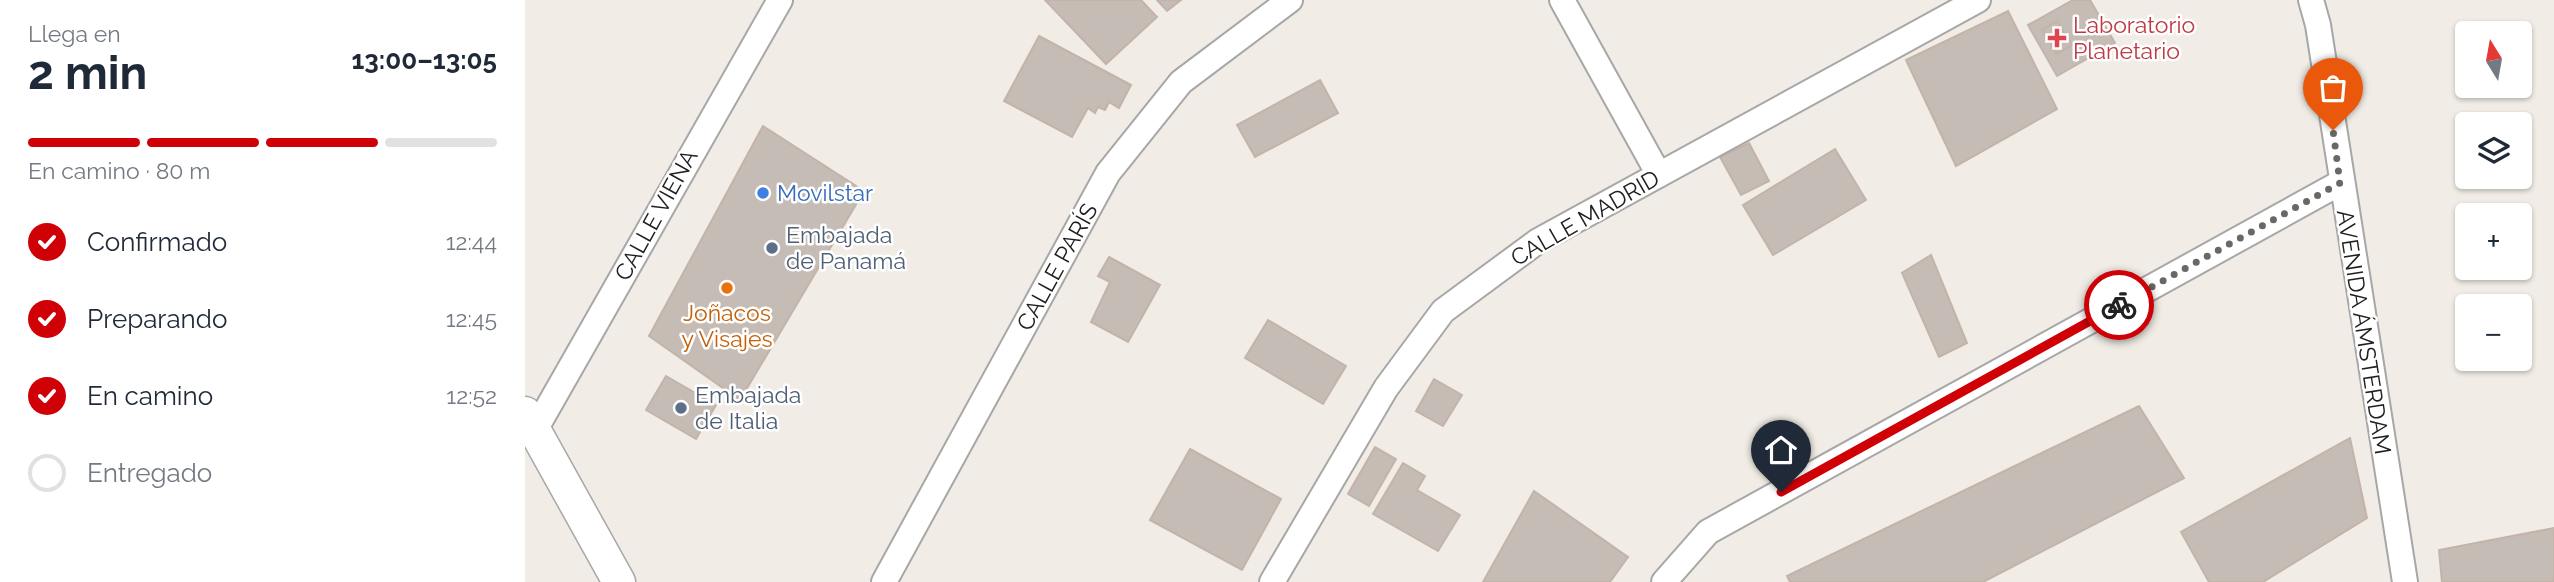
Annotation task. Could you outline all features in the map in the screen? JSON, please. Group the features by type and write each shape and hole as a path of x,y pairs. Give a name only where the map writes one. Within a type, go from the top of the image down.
{"street":[{"name":"CALLE VIENA","path":"530,421 780,0"},
{"name":"CALLE PARÍS","path":"884,582 1108,173 1181,82 1290,0"},
{"path":"1562,0 1659,175"},
{"name":"CALLE MADRID","path":"1272,582 1387,388 1443,311 1538,241 1978,0"},
{"name":"AVENIDA ÁMSTERDAM","path":"2311,0 2318,25 2340,183 2405,582"},
{"path":"1664,582 1708,533 2340,183"},
{"path":"530,421 619,582"}],"building":[{"path":"1045,0 1141,0 1157,17 1106,64"},
{"path":"1157,0 1181,0 1167,11"},
{"name":"Laboratorio Planetario","path":"2073,0 2090,0 2115,43 2057,76 2028,25"},
{"path":"2008,11 2057,109 1956,166 1906,60"},
{"name":"Laboratorio Planetario","path":"2057,21 2072,45 2057,54 2042,30"},
{"path":"1039,36 1131,85 1119,108 1109,102 1105,110 1098,107 1095,113 1088,108 1072,137 1004,101"},
{"path":"1320,80 1338,113 1255,157 1237,125"},
{"path":"763,126 864,191 740,400 649,336"},
{"path":"1749,143 1769,181 1741,195 1720,157"},
{"path":"1835,149 1866,200 1773,255 1743,205"},
{"path":"1931,255 1967,343 1939,357 1902,273"},
{"path":"1109,257 1160,285 1128,342 1091,322 1110,282 1098,276"},
{"path":"1268,320 1346,366 1323,404 1245,358"},
{"name":"Embajada de Italia","path":"666,376 716,405 696,439 646,410"},
{"path":"1434,379 1462,395 1443,426 1416,411"},
{"path":"2139,406 2184,478 1983,582 1790,582 1787,576"},
{"path":"2350,438 2367,518 2263,582 2209,582 2181,532"},
{"path":"1375,447 1396,459 1369,506 1348,494"},
{"path":"1190,449 1281,499 1242,570 1150,520"},
{"path":"1403,463 1425,476 1417,490 1460,515 1438,551 1373,514"},
{"path":"1534,491 1628,557 1610,582 1483,582"},
{"path":"2554,528 2554,582 2442,582 2439,550"}],"way so far":[{"path":"2119,305 2340,183 2333,130"}],"place":[{"name":"Laboratorio Planetario","path":"2057,38"},
{"name":"Movilstar","path":"763,193"},
{"name":"Embajada de Panamá","path":"772,248"},
{"name":"Joñacos y Visajes","path":"727,288"},
{"name":"Embajada de Italia","path":"681,408"}],"route":[{"path":"1781,492 2119,305"}]}
